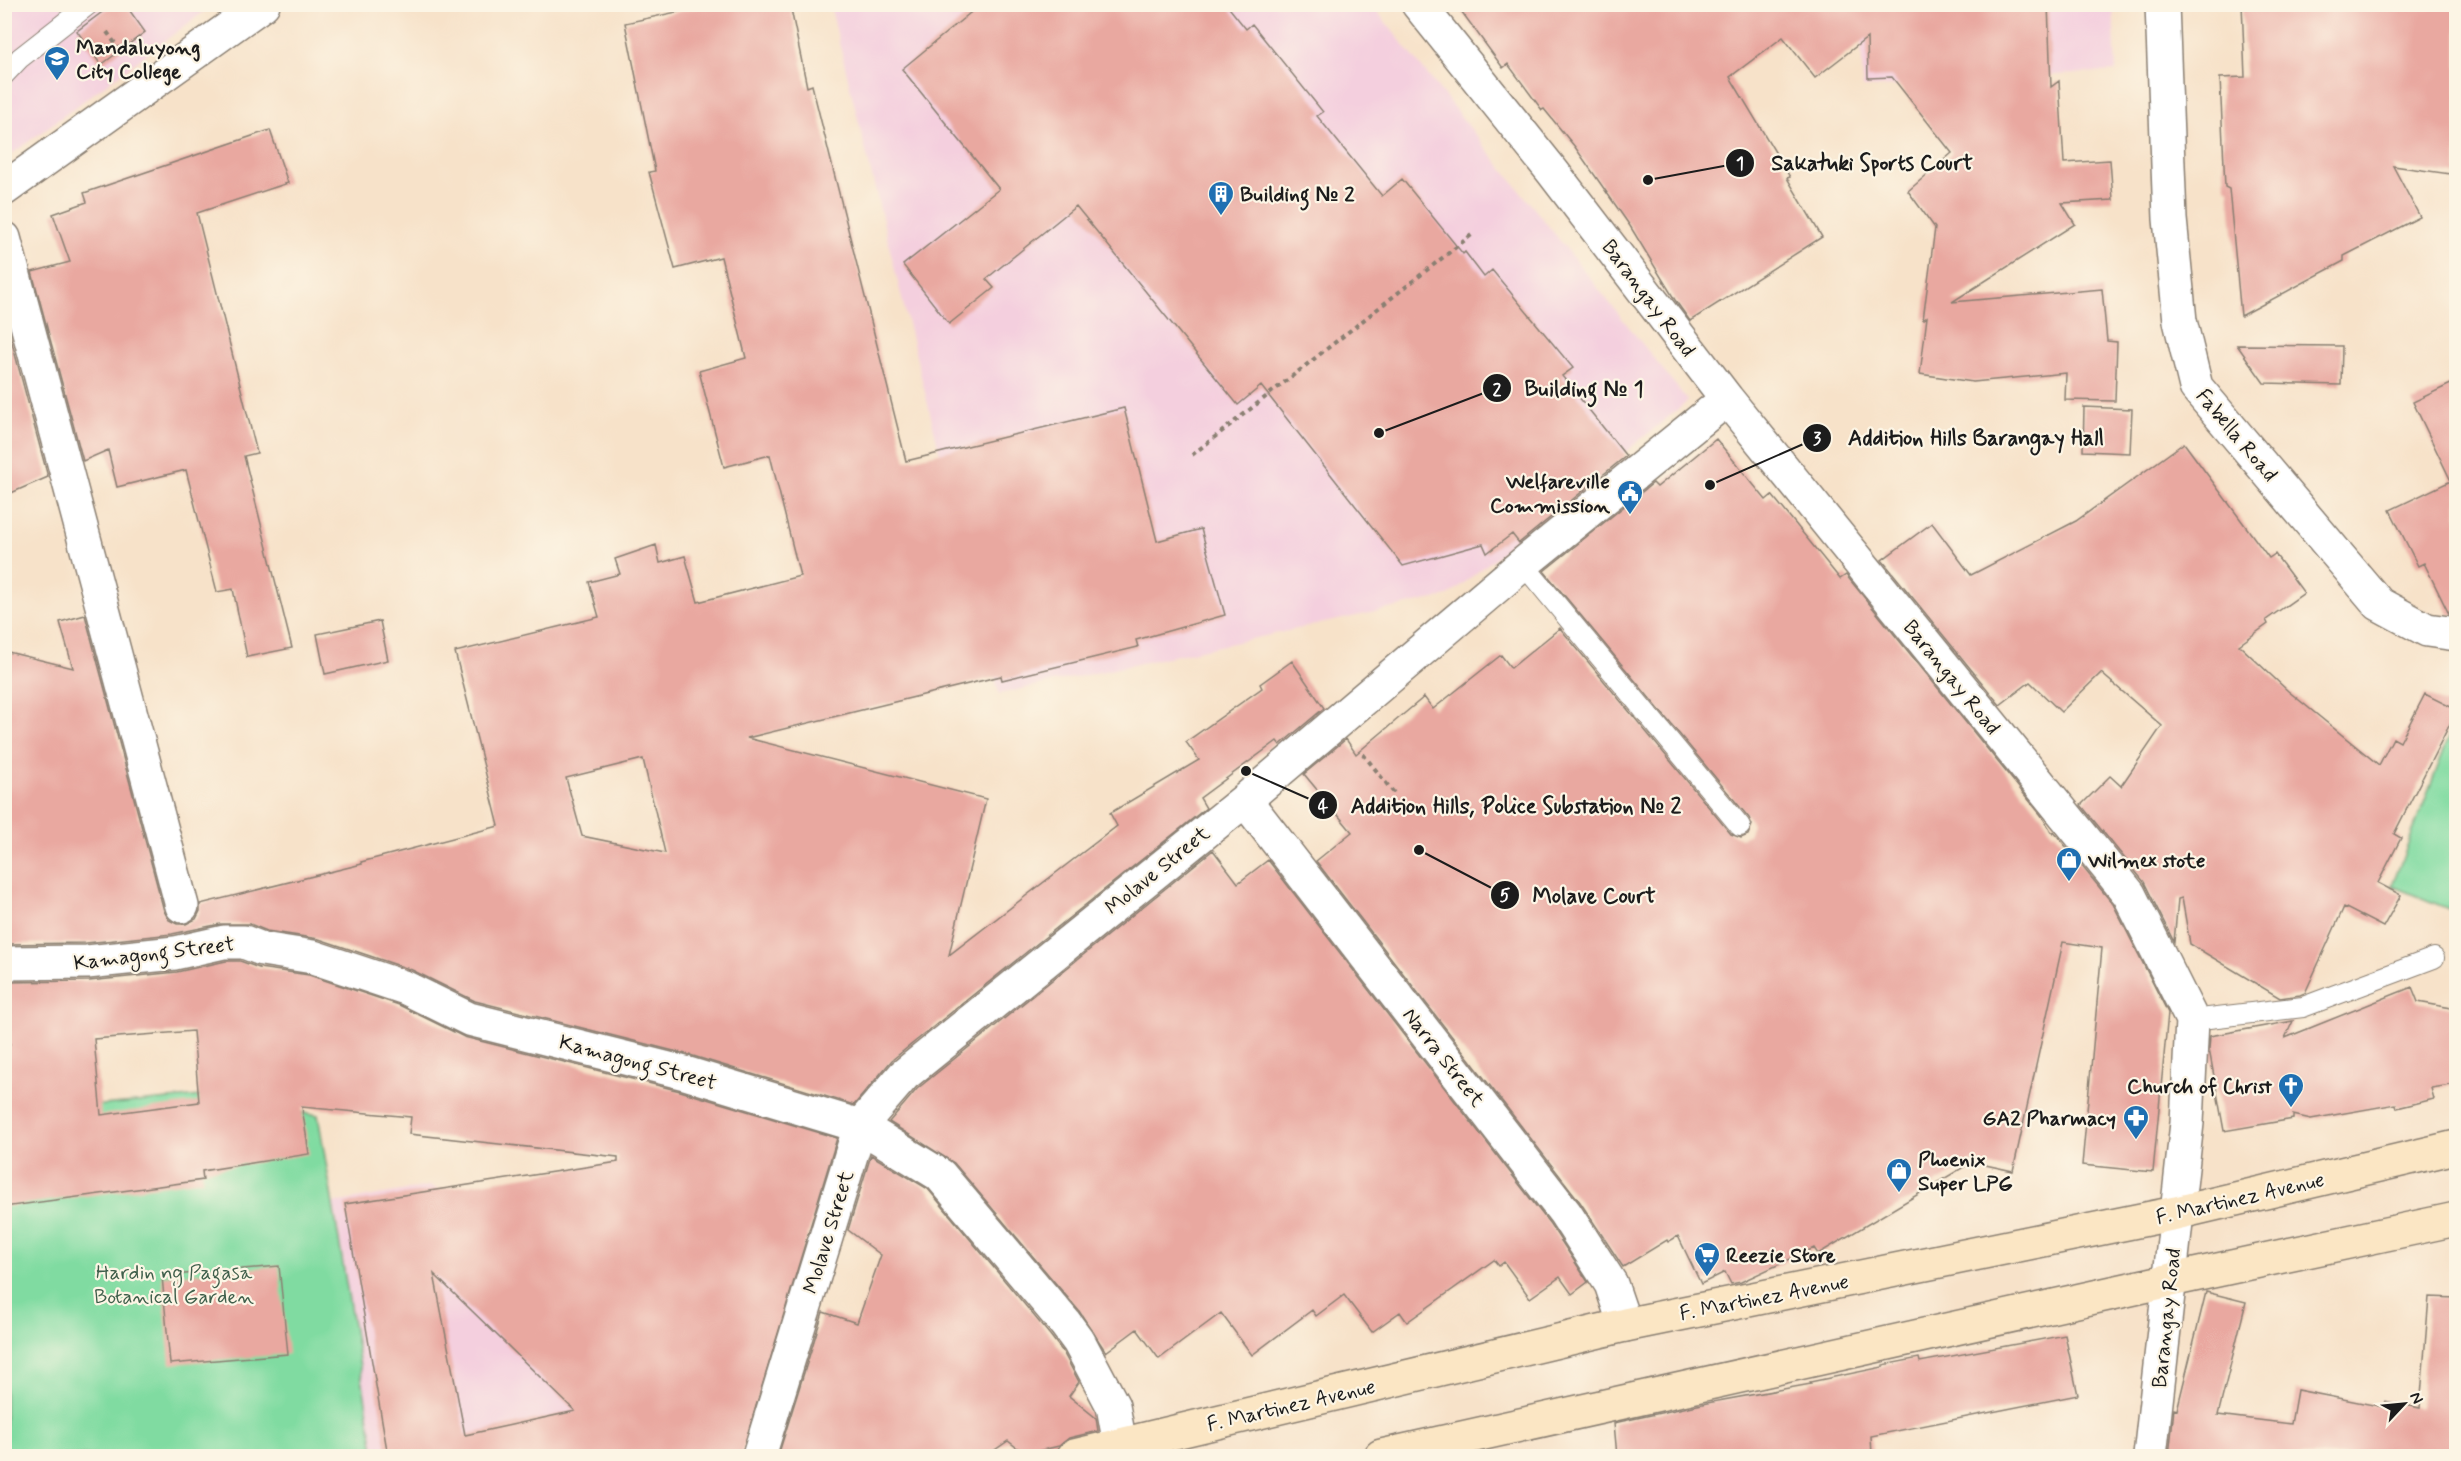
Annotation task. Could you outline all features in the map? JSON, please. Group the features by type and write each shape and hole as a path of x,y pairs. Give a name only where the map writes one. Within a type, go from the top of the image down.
{"main road":[{"name":"F. Martinez Avenue","path":"1074,1456 1625,1325 2176,1213 2457,1147"},
{"path":"1380,1456 2171,1280 2457,1219"}],"street":[{"path":"4,189 263,4"},
{"name":"Barangay Road","path":"1418,4 1552,171 1727,399 2129,894 2192,1020 2187,1123 2150,1456"},
{"name":"Fabella Road","path":"2162,4 2170,219 2180,321 2196,387 2379,604 2427,630 2457,634"},
{"path":"4,238 182,906"},
{"name":"Molave Street","path":"759,1456 860,1126 904,1075 1245,800 1523,564 1727,399"},
{"name":"Narra Street","path":"1245,800 1565,1213 1611,1284 1625,1325"},
{"name":"Kamagong Street","path":"4,963 96,962 175,953 224,942 244,942 262,949 313,957 406,988 469,1019 685,1073 860,1126 940,1175 1065,1323 1079,1342 1113,1406 1120,1445"}],"lane":[{"path":"4,75 20,58 88,4"},
{"path":"1523,564 1740,826"},
{"path":"2192,1020 2303,1007 2434,958"}],"path":[{"path":"1192,455 1474,233"},
{"path":"1339,722 1394,793"}],"shaded area":[{"name":"Mandaluyong City College","path":"5,5 213,5 5,159"},
{"path":"830,5 1372,5 1688,401 1448,596 999,694"},
{"path":"1860,5 2113,5 2116,71 1863,88"},
{"path":"429,1186 489,1206 680,1387 695,1456 375,1456 334,1203"}],"green space":[{"path":"2456,719 2456,912 2392,886"},
{"name":"Hardin ng Pagasa Botanical Garden","path":"202,1096 318,1115 375,1456 5,1456 5,1114"}],"building":[{"path":"113,4 125,4 145,32 101,65 77,31"},
{"path":"714,4 790,4 807,87 812,85 906,461 1124,408 1157,541 1201,529 1225,615 1136,640 1138,647 1002,680 1001,676 747,738 986,799 949,955 1117,826 1110,813 1199,760 1186,742 1262,688 1260,684 1292,661 1324,708 1280,745 1277,741 1200,798 1206,808 892,1060 854,1105 690,1055 475,1001 412,970 319,939 267,931 250,924 220,924 172,934 86,943 4,944 4,651 73,668 60,622 85,615 164,911 169,920 177,924 186,924 196,919 200,911 200,904 362,864 361,862 499,826 455,652 599,617 589,582 620,574 615,559 656,545 660,563 685,556 698,602 800,576 770,455 724,467 699,371 746,358 721,257 675,269 649,172 655,171 625,23","holes":["643,759 665,853 582,836 566,778"]},
{"path":"981,4 1226,4 1246,29 1252,24 1323,112 1317,116 1382,196 1402,179 1484,277 1492,270 1573,368 1562,376 1626,456 1519,543 1512,534 1487,553 1483,544 1403,566 1261,386 1238,405 1076,206 986,279 994,288 949,324 903,265 999,189 902,69"},
{"path":"1456,4 2048,4 2051,87 2059,81 2064,163 2110,160 2113,200 2062,203 2075,224 1952,302 2102,289 2107,341 2117,342 2115,401 2065,400 2066,373 1973,382 1920,374 1927,317 1923,320 1935,228 1908,191 1952,153 1892,77 1868,78 1867,38 1815,78 1783,37 1730,77 1790,177 1787,178 1822,237 1690,321 1630,226 1575,147 1544,109 1542,110 1508,64 1503,68"},
{"path":"2242,4 2457,4 2457,175 2393,166 2420,217 2344,256 2344,261 2241,316 2229,189 2225,187 2220,78 2245,77"},
{"path":"270,130 288,183 197,213 257,453 244,456 292,648 247,657 233,589 217,592 186,470 117,487 108,450 83,461 32,272 70,262 53,214 87,202 84,193"},
{"path":"4,313 48,477 4,496"},
{"path":"2237,345 2342,346 2341,385 2264,383"},
{"path":"2457,381 2457,615 2449,614 2424,563 2418,566 2390,510 2451,481 2413,402"},
{"path":"2084,407 2132,409 2130,453 2083,451"},
{"path":"1716,439 1766,500 1772,495 1840,579 1846,575 2041,815 2053,834 2054,832 2113,904 2168,1013 2153,1172 2082,1165 2102,948 2063,942 2013,1171 1972,1162 1818,1254 1814,1248 1741,1282 1731,1284 1725,1272 1701,1284 1678,1236 1668,1242 1667,1240 1623,1267 1580,1202 1316,861 1352,832 1304,774 1346,739 1356,754 1424,697 1433,709 1501,655 1511,668 1560,628 1731,834 1741,838 1748,835 1752,825 1749,818 1544,571 1653,483 1657,487"},
{"path":"2184,443 2269,558 2275,554 2304,593 2266,620 2268,624 2239,645 2288,691 2379,765 2393,738 2400,742 2425,694 2457,710 2394,834 2401,838 2378,883 2401,895 2383,927 2344,907 2305,993 2300,995 2280,998 2190,944 2182,898 2178,899 2174,942 2144,882 2081,805 2110,776 2121,786 2162,726 2101,673 2061,712 2030,682 2000,705 1882,560 1932,523 1971,575 2076,521"},
{"path":"380,621 388,660 325,674 317,634"},
{"path":"1213,850 1238,883 1268,860 1550,1224 1588,1282 1572,1294 1560,1277 1530,1298 1504,1262 1499,1266 1494,1260 1407,1322 1400,1312 1372,1332 1344,1295 1316,1316 1312,1310 1252,1355 1221,1313 1159,1359 1137,1329 1106,1352 1079,1311 954,1163 889,1122 917,1089"},
{"path":"226,961 240,961 259,968 309,975 399,1005 464,1037 680,1091 837,1138 741,1456 388,1456 345,1204 618,1162 618,1157 409,1134 411,1117 302,1107 309,1154 202,1171 203,1180 4,1207 4,1044 10,1044 6,982 89,981 177,972","holes":["193,1031 199,1102 101,1115 94,1039","434,1274 575,1411 465,1435"]},
{"path":"2412,987 2418,1002 2457,1009 2457,1084 2431,1088 2434,1099 2397,1108 2396,1104 2311,1119 2293,1115 2293,1119 2224,1131 2209,1049 2210,1036 2293,1021 2285,1038"},
{"path":"871,1155 928,1189 1050,1335 1063,1352 1079,1382 1069,1396 1096,1418 1098,1431 1069,1438 1059,1446 1025,1454 1008,1441 986,1456 778,1456 823,1312 857,1323 881,1255 848,1230"},
{"path":"279,1266 288,1354 170,1364 162,1276"},
{"path":"2206,1292 2246,1302 2218,1415 2291,1424 2297,1390 2383,1407 2385,1401 2420,1408 2429,1297 2457,1298 2457,1456 2169,1456 2174,1409 2177,1410"},
{"path":"2065,1335 2078,1395 1871,1436 1872,1456 1617,1456 1614,1423 1811,1384 1810,1382 1883,1367 1883,1365 1919,1358 1920,1362"}],"place":[{"name":"Mandaluyong City College","path":"57,82"},
{"name":"Sakatuki Sports Court","path":"1648,180"},
{"name":"Building № 2","path":"1221,217"},
{"name":"Building № 1","path":"1379,433"},
{"name":"Addition Hills Barangay Hall","path":"1710,485"},
{"name":"Welfareville Commission","path":"1630,516"},
{"name":"Addition Hills, Police Substation № 2","path":"1246,771"},
{"name":"Molave Court","path":"1419,850"},
{"name":"Wilmex stote","path":"2069,883"},
{"name":"Church of Christ","path":"2291,1109"},
{"name":"GA2 Pharmacy","path":"2136,1141"},
{"name":"Phoenix Super LPG","path":"1899,1194"},
{"name":"Reezie Store","path":"1707,1278"}]}
